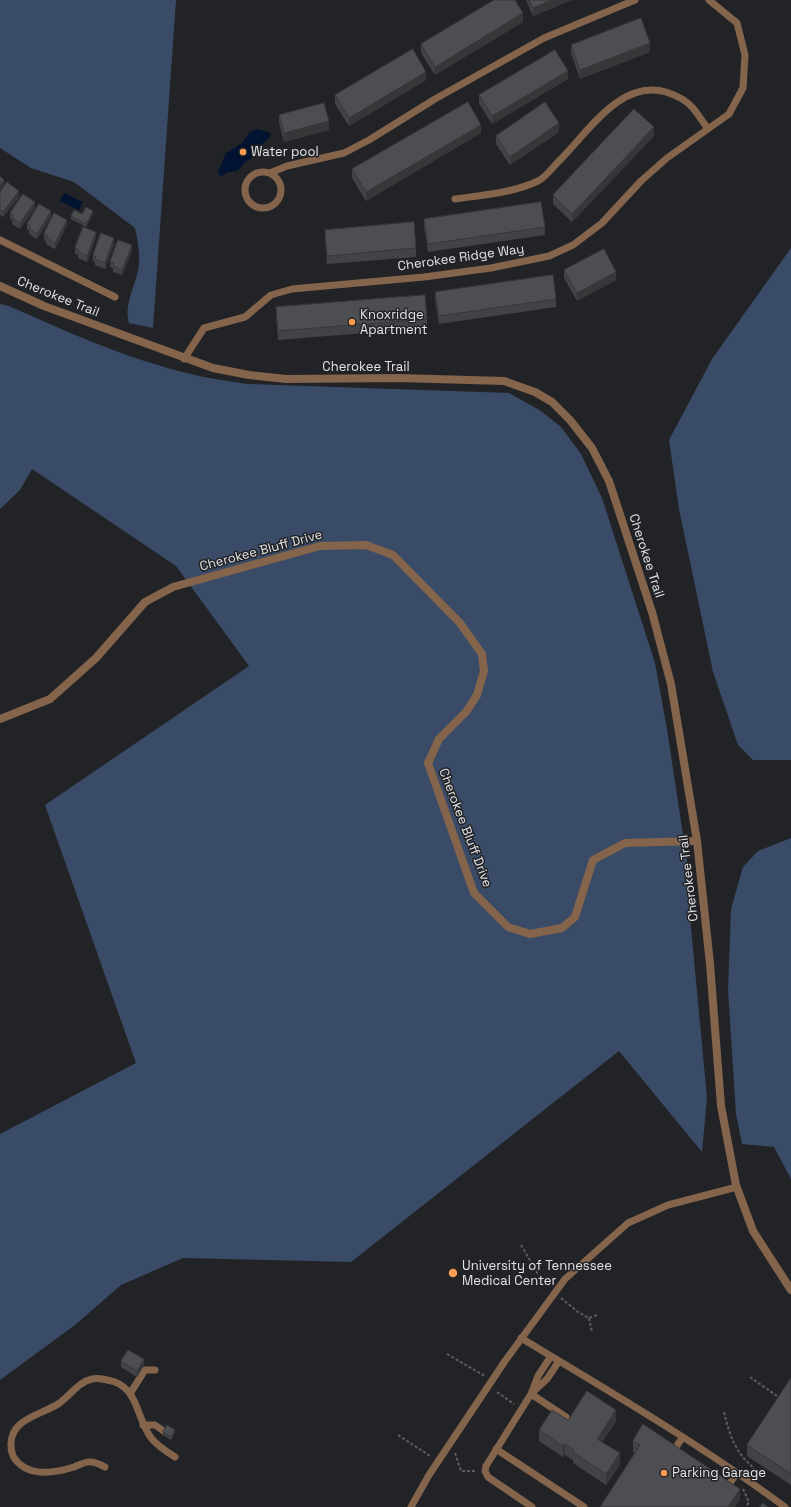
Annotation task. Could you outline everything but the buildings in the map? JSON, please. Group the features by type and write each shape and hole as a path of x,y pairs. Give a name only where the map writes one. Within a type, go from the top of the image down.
{"street":[{"name":"Cherokee Trail","path":"0,286 44,306 184,359 213,368 249,375 286,379 399,378 504,381 534,392 552,402 564,413 592,448 609,481 652,612 671,684 697,840 710,964 721,1106 736,1187 753,1231 791,1290"},
{"name":"Cherokee Bluff Drive","path":"0,719 50,699 96,658 145,602 173,587 320,546 366,545 394,555 460,623 482,654 484,671 477,695 466,712 439,739 428,763 474,893 508,927 530,934 562,928 575,917 593,860 625,843 697,840"}],"lane":[{"path":"270,173 279,181 281,193 279,199 270,207 257,208 248,201 246,195 246,184 249,179 258,172 270,173 287,166 344,153 369,140 435,99 544,38 635,0"},
{"name":"Cherokee Ridge Way","path":"184,359 204,328 245,317 271,295 292,289 424,277 491,268 549,256 573,245 602,223 641,181 667,158 729,114 743,88 745,55 737,23 709,0"},
{"path":"455,199 510,190 539,181 566,154 600,115 626,97 643,90 655,89 675,95 692,106 708,130"},
{"path":"0,240 115,297"},
{"path":"411,1507 429,1475 521,1338 565,1279 628,1223 668,1205 736,1187"},
{"path":"521,1338 638,1407 747,1479 785,1507"},
{"path":"532,1507 488,1477 485,1472 486,1466 531,1394 538,1376 551,1356"},
{"path":"531,1394 547,1379 559,1361"},
{"path":"131,1392 145,1370 155,1370"},
{"path":"105,1467 90,1461 52,1473 37,1472 24,1467 15,1460 11,1451 11,1439 14,1431 21,1423 58,1404 80,1385 90,1379 99,1378 124,1386 131,1392 143,1425 152,1438 176,1457"},
{"path":"531,1394 566,1416"},
{"path":"143,1425 155,1425 165,1432"},
{"path":"671,1454 683,1437"},
{"path":"496,1449 584,1507"},
{"path":"725,1491 737,1473"}],"path":[{"path":"589,1318 592,1332"},
{"path":"750,1377 782,1399"},
{"path":"724,1412 728,1432 743,1460 754,1468 742,1487 749,1502 746,1507"},
{"path":"398,1435 432,1457"},
{"path":"461,1471 468,1471"}],"shaded area":[{"path":"0,0 176,0 153,328 129,323 128,310 130,297 139,266 139,250 135,228 74,182 31,168 0,148"},
{"name":"Water pool","path":"257,129 270,133 271,136 262,144 257,155 245,162 238,171 228,172 222,176 219,175 218,171 226,153 242,143 250,132"},
{"path":"64,193 83,202 79,210 60,201"},
{"path":"791,248 791,760 753,760 738,745 713,672 679,509 669,440 712,359"},
{"path":"0,304 9,306 84,339 122,353 193,375 248,384 509,393 541,411 561,427 581,454 602,498 655,663 667,729 687,861 690,917 707,1098 702,1152 619,1051 351,1262 183,1258 121,1285 75,1325 0,1380 0,1134 136,1063 45,805 249,666 176,566 32,469 20,490 0,509"},
{"path":"791,838 791,1179 774,1147 742,1144 736,1114 728,990 731,909 743,867 758,851"}],"place":[{"name":"Water pool","path":"243,152"},
{"name":"Knoxridge Apartment","path":"352,322"},
{"name":"University of Tennessee Medical Center","path":"453,1273"},
{"name":"Parking Garage","path":"664,1473"}]}
